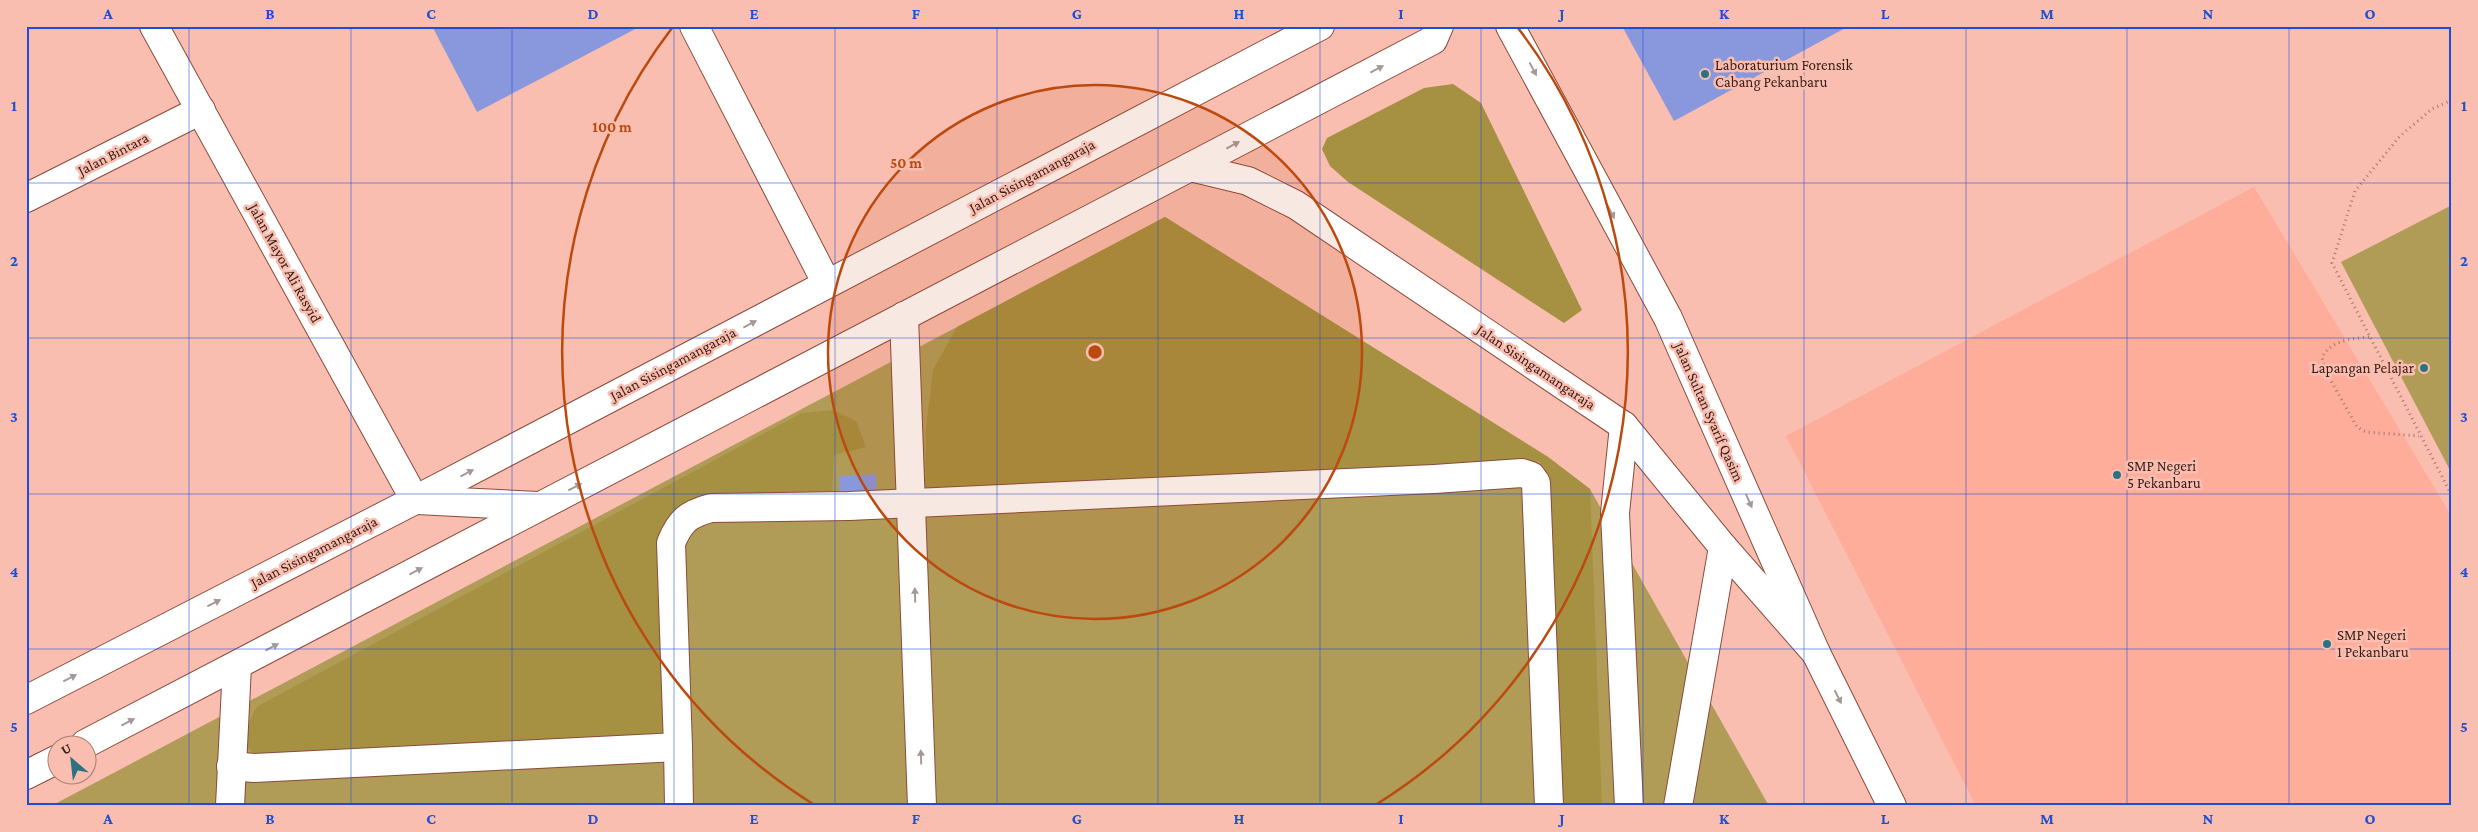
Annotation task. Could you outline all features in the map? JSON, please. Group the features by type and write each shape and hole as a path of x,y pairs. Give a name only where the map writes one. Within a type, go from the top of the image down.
{"main road":[{"name":"Jalan Mayor Ali Rasyid","path":"154,26 416,500"},
{"path":"694,26 827,284"},
{"name":"Jalan Sisingamangaraja","path":"26,700 416,500 1320,26"},
{"path":"98,737 1433,40 1439,26"},
{"name":"Jalan Sultan Syarif Qasim","path":"1510,26 1668,318 1816,653 1892,806"},
{"name":"Jalan Bintara","path":"26,198 201,110"},
{"name":"Jalan Sisingamangaraja","path":"1190,168 1248,182 1296,205 1624,426 1723,547 1816,653"},
{"path":"904,316 922,806"},
{"path":"1624,426 1615,513 1629,806"},
{"path":"679,806 671,543 683,521 695,512 711,508 912,503 1424,480 1522,473 1531,476 1536,483 1549,806"},
{"path":"416,500 538,506"},
{"path":"1678,806 1723,547"},
{"path":"230,806 237,666"},
{"path":"231,766 254,768 678,747"},
{"path":"26,775 48,764"}],"path":[{"path":"2452,100 2432,109 2400,136 2355,192 2332,263 2452,496"},
{"path":"2369,337 2349,339 2328,347 2322,357 2325,370 2357,427 2366,432 2420,436"}],"shaded area":[{"path":"1453,84 1481,103 1582,310 1564,323 1348,182 1330,166 1322,149 1327,138 1424,88"},
{"name":"SMP Negeri 5 Pekanbaru","path":"2254,187 2452,517 2452,806 1976,806 1786,436"},
{"name":"Lapangan Pelajar","path":"2452,205 2452,474 2341,262"},
{"path":"1165,217 1548,457 1590,489 1769,806 51,806 93,784 98,784 98,781"},
{"path":"1165,217 1548,457 1590,489 1602,806 1555,806 1540,461 925,491 926,428 933,370 957,327"},
{"path":"833,410 856,421 866,447 834,455 832,499 675,513 670,737 258,756 243,744 253,713 258,706 802,413"}],"building":[{"path":"432,26 641,26 477,112"},
{"name":"Laboraturium Forensik Cabang Pekanbaru","path":"1622,26 1849,26 1674,121"},
{"path":"876,474 877,496 840,498 839,476"}],"place":[{"name":"Laboraturium Forensik Cabang Pekanbaru","path":"1705,74"},
{"name":"Lapangan Pelajar","path":"2424,368"},
{"name":"SMP Negeri 5 Pekanbaru","path":"2117,475"},
{"name":"SMP Negeri 1 Pekanbaru","path":"2327,644"}]}
